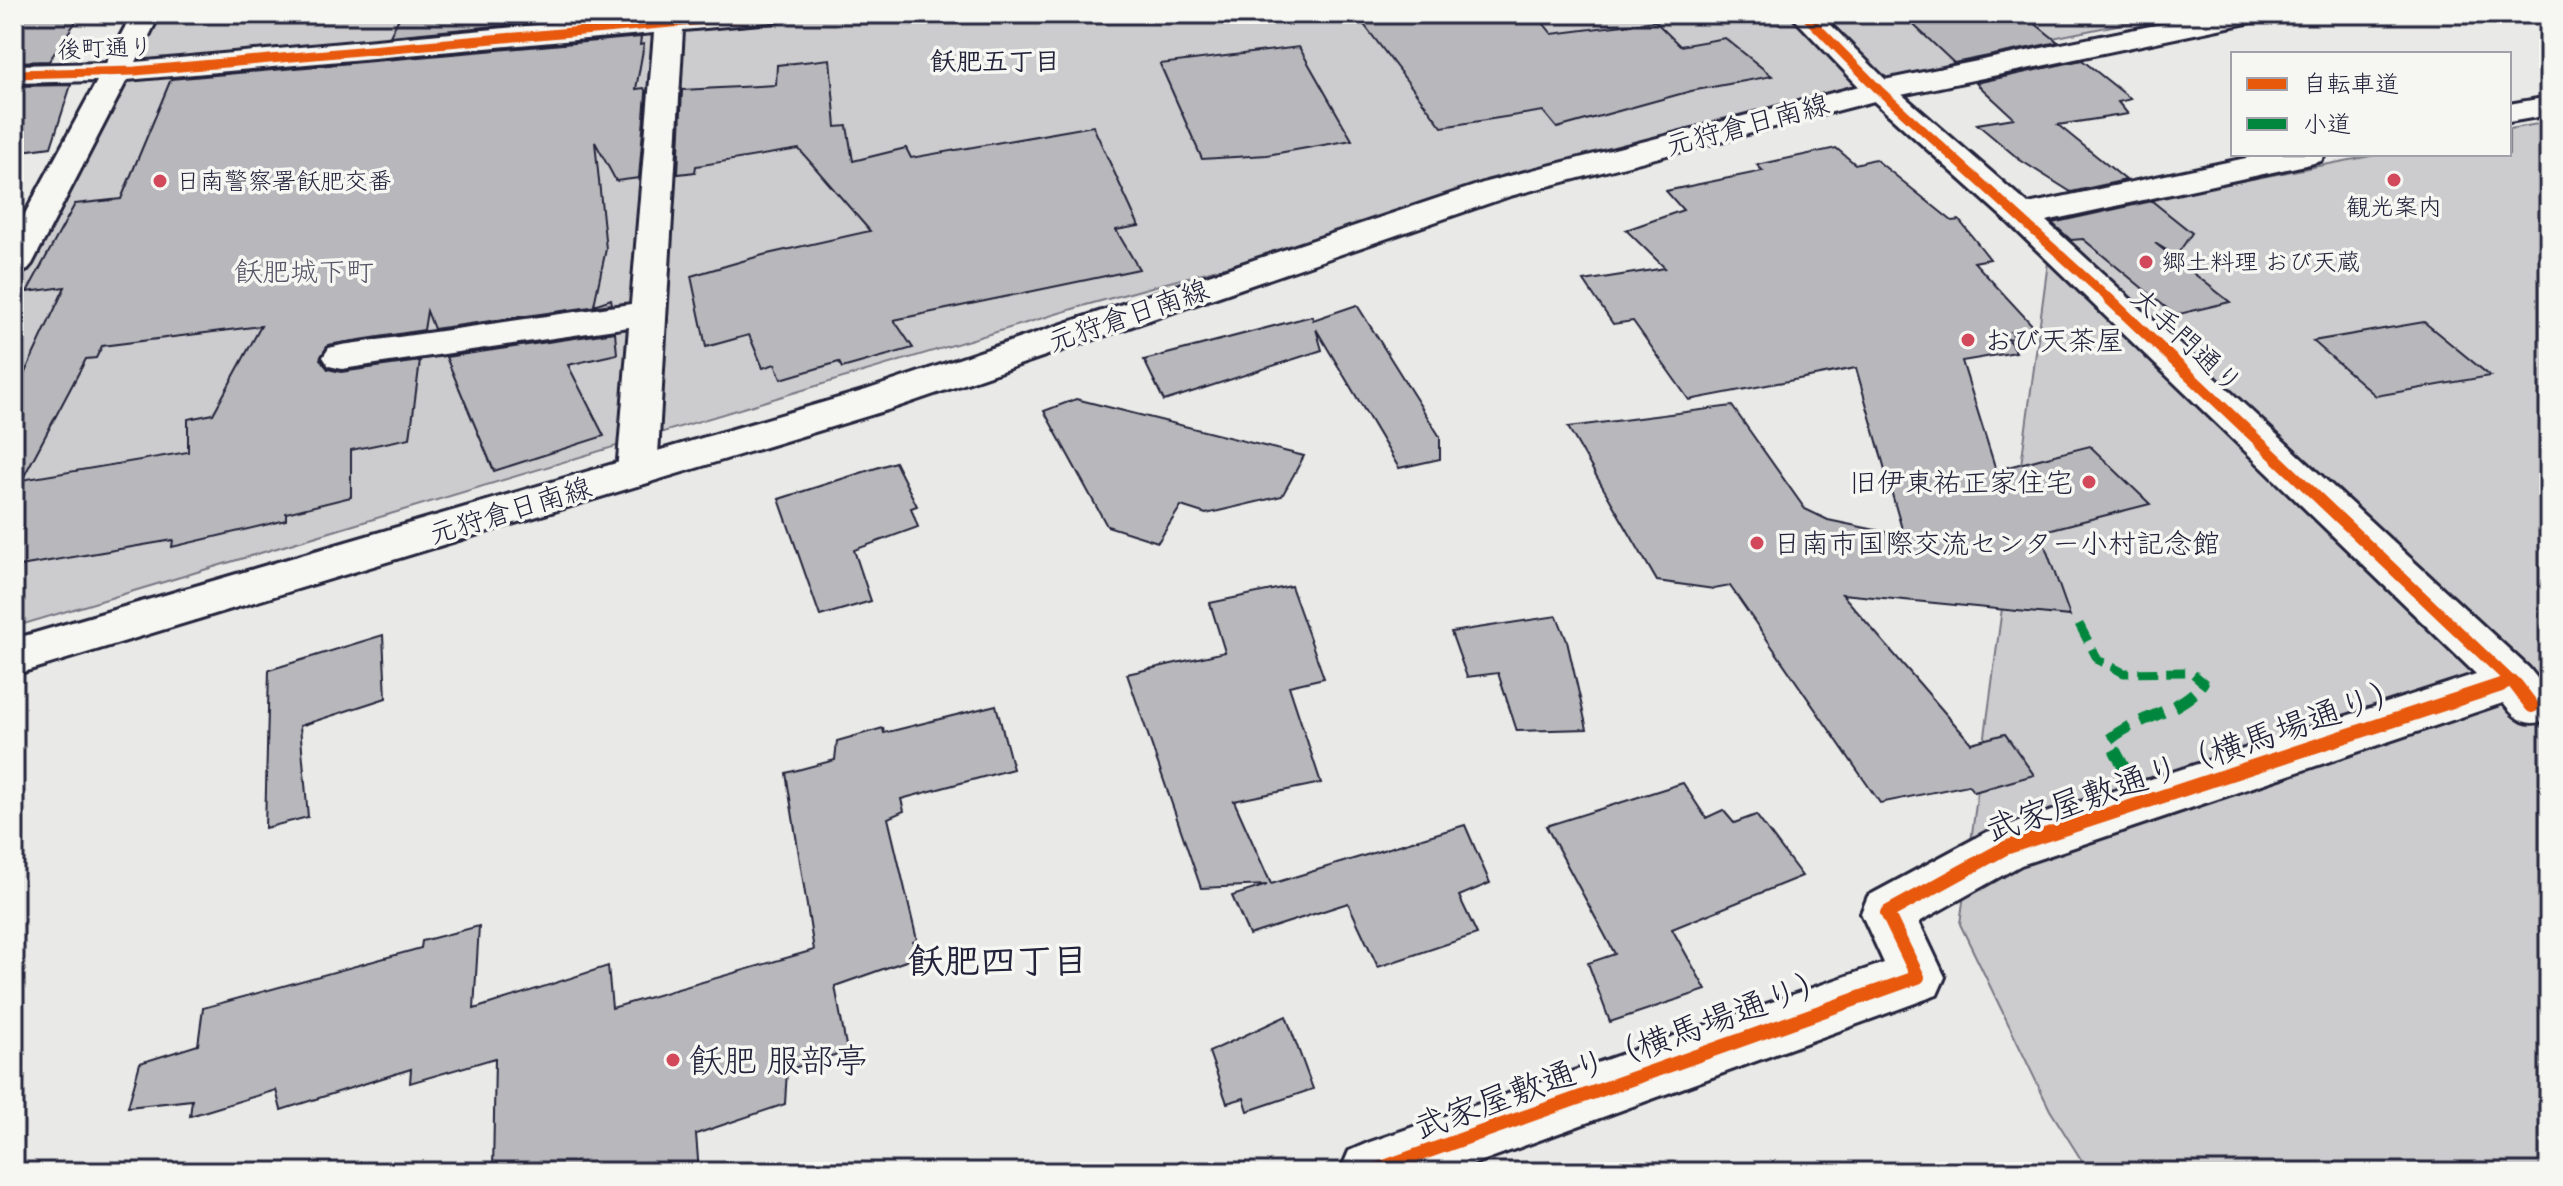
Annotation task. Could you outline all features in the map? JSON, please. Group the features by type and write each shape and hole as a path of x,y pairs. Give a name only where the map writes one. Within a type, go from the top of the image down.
{"street":[{"path":"14,264 60,183 115,69 146,14"},
{"name":"後町通り","path":"14,74 115,69 135,71 670,18 772,14"},
{"name":"大手門通り","path":"1804,14 1879,90 2021,216 2522,693"},
{"name":"元狩倉日南線","path":"14,657 880,399 1498,189 1879,90 2252,14"},
{"path":"2542,14 2549,15"},
{"path":"637,472 670,18"},
{"path":"2511,113 2549,106"},
{"path":"2021,216 2301,156"},
{"path":"342,357 648,313"},
{"name":"武家屋敷通り（横馬場通り）","path":"1370,1172 1918,977 1887,913 2005,848 2522,693"}],"green space":[{"name":"飫肥城下町","path":"146,14 2171,14 2013,46 1754,122 1086,305 14,627 14,264"},
{"path":"2549,122 2549,1172 2089,1172 2050,1110 1960,924 2054,217 2371,156 2511,156 2511,129"}],"building":[{"path":"14,14 81,14 49,61 14,62"},
{"path":"401,14 623,14 390,36"},
{"path":"1356,14 1536,14 1552,34 1655,21 1680,46 1725,38 1772,76 1691,91 1557,128 1543,111 1442,127"},
{"path":"1902,14 2023,14 2058,42 1954,63"},
{"path":"641,37 640,45 644,44 636,89 644,88 646,93 639,178 616,181 595,142 606,249 594,305 611,299 612,304 434,329 427,311 424,330 328,345 320,359 328,369 341,372 420,361 410,438 351,450 351,497 286,513 286,520 172,547 173,540 14,567 14,396 65,287 27,292 75,204 121,199 171,79","holes":["261,326 213,414 188,419 188,452 22,480 86,359 96,358 102,346"]},
{"path":"1299,47 1352,140 1267,155 1202,159 1160,64"},
{"path":"830,59 836,127 847,126 853,161 906,148 911,158 1093,126 1139,226 1116,230 1139,269 894,320 913,348 842,368 839,362 781,379 775,364 763,368 749,335 706,347 691,276 763,255 870,231 799,149 696,166 695,172 678,174 682,90 776,85 777,65"},
{"path":"2082,60 2131,99 2118,102 2128,114 2058,125 2126,180 2071,192 2020,160 1977,124 2014,118 1976,83"},
{"path":"71,85 51,147 14,152 14,86"},
{"path":"1836,148 1855,164 1875,159 1952,221 1959,220 1990,259 1974,262 2035,328 2011,332 2015,338 2008,339 2016,352 1962,361 1996,470 2090,446 2150,504 2040,532 2070,616 1842,594 1971,743 2005,734 2034,775 1974,792 1968,785 1880,803 1730,586 1714,589 1657,581 1568,427 1732,406 1805,509 1828,520 1904,536 1856,368 1689,400 1633,321 1613,324 1584,281 1665,268 1626,230 1683,210 1666,191 1763,171 1757,165"},
{"name":"郷土料理 おび天蔵","path":"2152,201 2192,233 2176,256 2155,243 2230,302 2175,315 2083,239 2071,240 2052,223"},
{"path":"1357,305 1440,437 1440,459 1399,468 1316,329 1322,350 1164,401 1144,360 1312,316 1313,320"},
{"path":"2424,322 2490,376 2376,396 2313,341"},
{"path":"615,332 617,354 568,365 604,436 494,471 446,357"},
{"path":"1076,399 1304,456 1282,496 1206,514 1181,506 1158,542 1107,526 1044,411"},
{"path":"895,462 917,506 911,508 918,527 854,550 871,601 820,616 779,499"},
{"path":"1291,586 1324,678 1289,686 1321,783 1234,801 1271,884 1465,825 1490,883 1459,896 1477,934 1378,967 1348,903 1249,935 1232,896 1267,885 1201,888 1127,674 1225,652 1210,603"},
{"path":"1557,616 1567,641 1587,729 1517,731 1498,673 1467,677 1451,632"},
{"path":"383,635 386,698 300,726 308,817 265,828 269,670"},
{"path":"996,705 1013,769 901,799 904,811 888,818 917,940 913,942 917,957 835,986 847,1051 787,1070 785,1104 696,1134 699,1172 493,1172 495,1058 410,1083 411,1069 281,1110 276,1090 190,1116 192,1100 128,1107 140,1063 198,1045 203,1008 421,948 422,941 479,926 474,1009 608,966 612,1008 814,950 786,773 835,760 837,741 883,728 884,733"},
{"path":"1683,783 1706,818 1723,810 1734,823 1756,815 1802,876 1672,929 1706,990 1610,1022 1588,963 1615,954 1546,826"},
{"path":"1286,1016 1313,1089 1248,1111 1244,1098 1227,1103 1209,1052"}],"marked path":[{"path":"2079,624 2098,660 2124,673 2191,672 2204,683 2184,701 2132,724 2109,740 2143,802"}],"cycle path":[{"path":"14,74 135,71 772,14"},
{"path":"1804,14 1879,90 2021,216 2513,681 2532,706"},
{"path":"1370,1172 1918,977 1887,913 2005,848 2513,681"}],"place":[{"name":"観光案内","path":"2394,180"},
{"name":"日南警察署飫肥交番","path":"160,181"},
{"name":"郷土料理 おび天蔵","path":"2146,262"},
{"name":"おび天茶屋","path":"1968,340"},
{"name":"旧伊東祐正家住宅","path":"2089,482"},
{"name":"日南市国際交流センター小村記念館","path":"1757,543"},
{"name":"飫肥 服部亭","path":"673,1060"}],"district":[{"name":"飫肥五丁目","path":"995,61"},
{"name":"飫肥四丁目","path":"998,960"}]}
